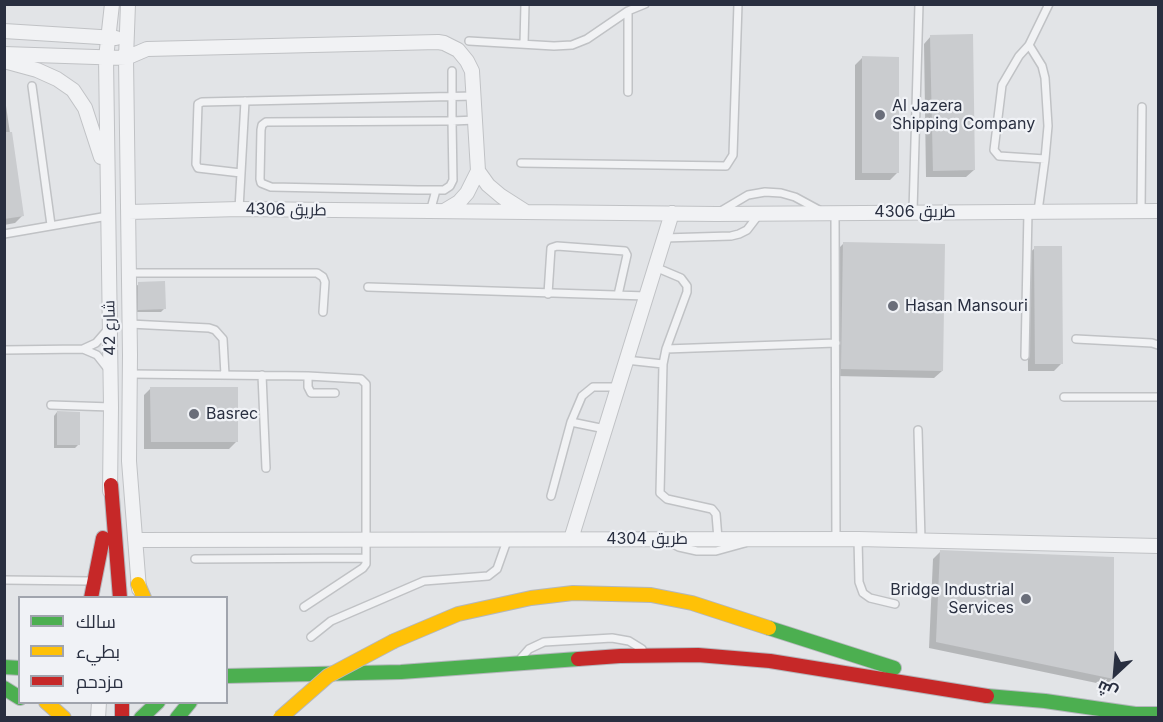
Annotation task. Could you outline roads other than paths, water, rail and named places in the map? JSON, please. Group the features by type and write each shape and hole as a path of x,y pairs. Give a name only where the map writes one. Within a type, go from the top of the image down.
{"highway":[{"path":"111,485 120,596"},
{"path":"91,596 103,538"},
{"path":"280,717 328,676 394,641 458,614 531,598 573,593 651,595 723,611 886,666 938,681 1045,702"},
{"path":"228,676 401,672 648,655 698,655 738,657 876,677 983,696 1135,714 1158,714"},
{"path":"228,666 288,674"},
{"path":"4,687 18,696"},
{"path":"48,704 64,717"},
{"path":"124,717 135,704"},
{"path":"139,717 155,704"},
{"path":"177,717 188,704"}],"street":[{"name":"شارع 42","path":"101,596 103,538 111,485 106,58 112,4"},
{"name":"شارع 42","path":"128,4 126,58 130,324 129,461 139,591"},
{"path":"4,31 127,38 147,49"},
{"path":"4,54 126,58 147,49 438,42 463,46 471,71 478,171 467,193 459,202 436,212"},
{"path":"4,61 36,70 57,79 73,90 85,108 93,127 106,175"},
{"path":"478,171 488,185 501,196 528,213"},
{"name":"طريق 4306","path":"129,212 239,209 528,213 1158,212"},
{"path":"571,539 672,213"},
{"path":"110,373 130,374"},
{"name":"طريق 4304","path":"135,540 858,539 1158,546"}],"lane":[{"path":"524,44 525,4"},
{"path":"521,163 726,166 733,155 738,4"},
{"path":"913,211 919,4"},
{"path":"1045,159 999,156 994,150 1002,85 1019,56 1029,45 1049,4"},
{"path":"463,46 572,45 587,39 639,5"},
{"path":"628,11 628,92"},
{"path":"1025,356 1033,212 1045,159 1048,126 1045,78 1042,66 1029,45"},
{"path":"452,71 452,121 453,180 444,190 264,185 260,179 261,128 267,122 452,121 476,120"},
{"path":"32,86 51,225"},
{"path":"241,173 198,168 196,164 196,107 198,104 202,102 474,96"},
{"path":"239,209 245,101"},
{"path":"1141,212 1142,107"},
{"path":"436,190 436,212"},
{"path":"716,213 748,195 765,192 795,197 829,212 836,343 836,540"},
{"path":"664,238 739,234 747,230 760,213"},
{"path":"4,234 108,216"},
{"path":"548,294 551,248 557,246 625,251 627,255 618,295"},
{"path":"655,267 681,278 687,286 686,297 666,349 663,364 660,493 667,499 711,509 716,514 718,539"},
{"path":"129,273 316,273 323,277 325,282 323,312"},
{"path":"368,287 646,296"},
{"path":"130,324 215,330 224,339 225,375"},
{"path":"4,350 83,349 96,343 110,327"},
{"path":"1076,339 1158,345"},
{"path":"666,349 836,343"},
{"path":"83,349 102,361 110,373"},
{"path":"626,360 663,364"},
{"name":"شارع 42","path":"130,374 262,375 361,379 366,384 366,538"},
{"path":"262,375 266,468"},
{"path":"308,376 308,387 311,393 335,393"},
{"path":"551,496 579,400 586,391 593,387 618,387"},
{"path":"1064,397 1158,397"},
{"path":"51,405 111,407"},
{"path":"572,422 605,429"},
{"path":"918,430 921,540"},
{"path":"304,607 363,568 366,558 366,538"},
{"path":"311,637 331,621 424,581 488,576 497,569 508,538"},
{"path":"661,539 679,547 707,551 735,547 753,539"},
{"path":"858,539 859,582 863,593 870,598 895,604"},
{"path":"195,559 366,558"},
{"path":"4,580 94,581"},
{"path":"519,663 529,649 544,642 620,639 636,644 648,655"}],"place":[{"name":"Al Jazera Shipping Company","path":"880,115"},
{"name":"Hasan Mansouri","path":"893,306"},
{"name":"Basrec","path":"194,414"},
{"name":"Bridge Industrial Services","path":"1026,599"}]}
